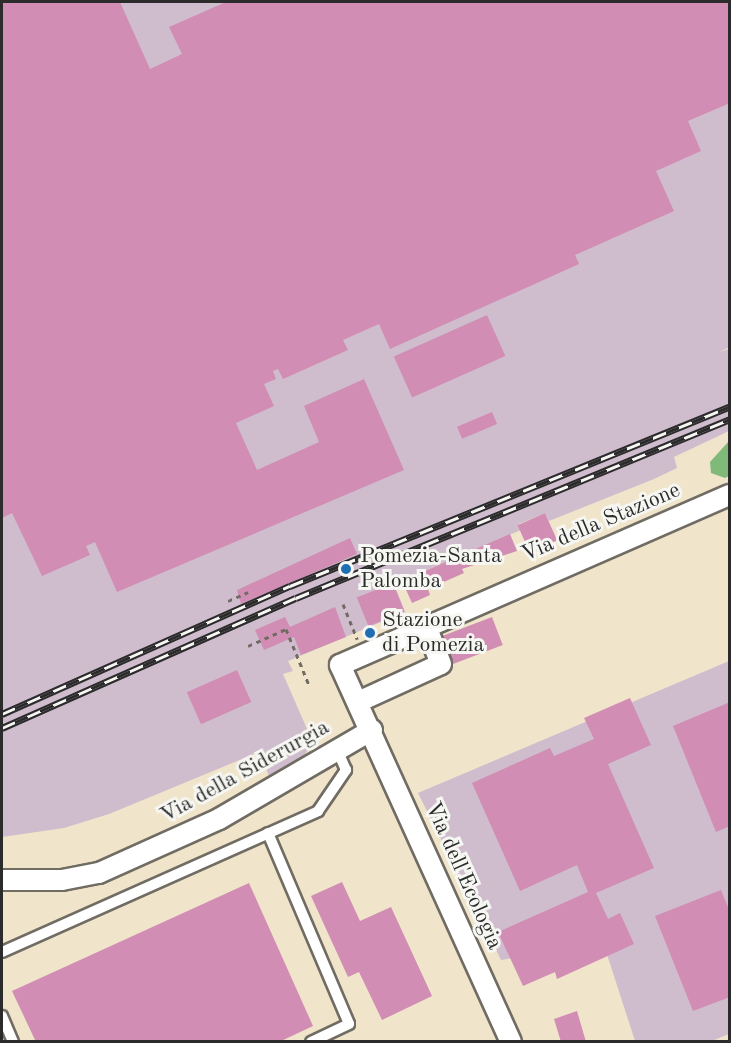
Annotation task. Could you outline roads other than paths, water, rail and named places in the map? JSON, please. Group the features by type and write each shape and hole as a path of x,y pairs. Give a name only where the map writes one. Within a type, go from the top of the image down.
{"street":[{"name":"Via della Stazione","path":"358,702 340,665 729,495"},
{"path":"372,730 358,702 441,664 426,626"},
{"name":"Via della Siderurgia","path":"2,880 62,880 99,873 219,819 372,730"},
{"name":"Via dell'Ecologia","path":"372,730 511,1041"}],"lane":[{"path":"2,952 318,811 346,770 338,750"},
{"path":"268,833 349,1024 311,1041"},
{"path":"2,1016 13,1041"}],"railway":[{"path":"2,714 290,586 730,406"},
{"path":"2,728 296,598 730,419"}],"place":[{"name":"Pomezia-Santa Palomba","path":"346,569"},
{"name":"Stazione di Pomezia","path":"370,633"}]}
